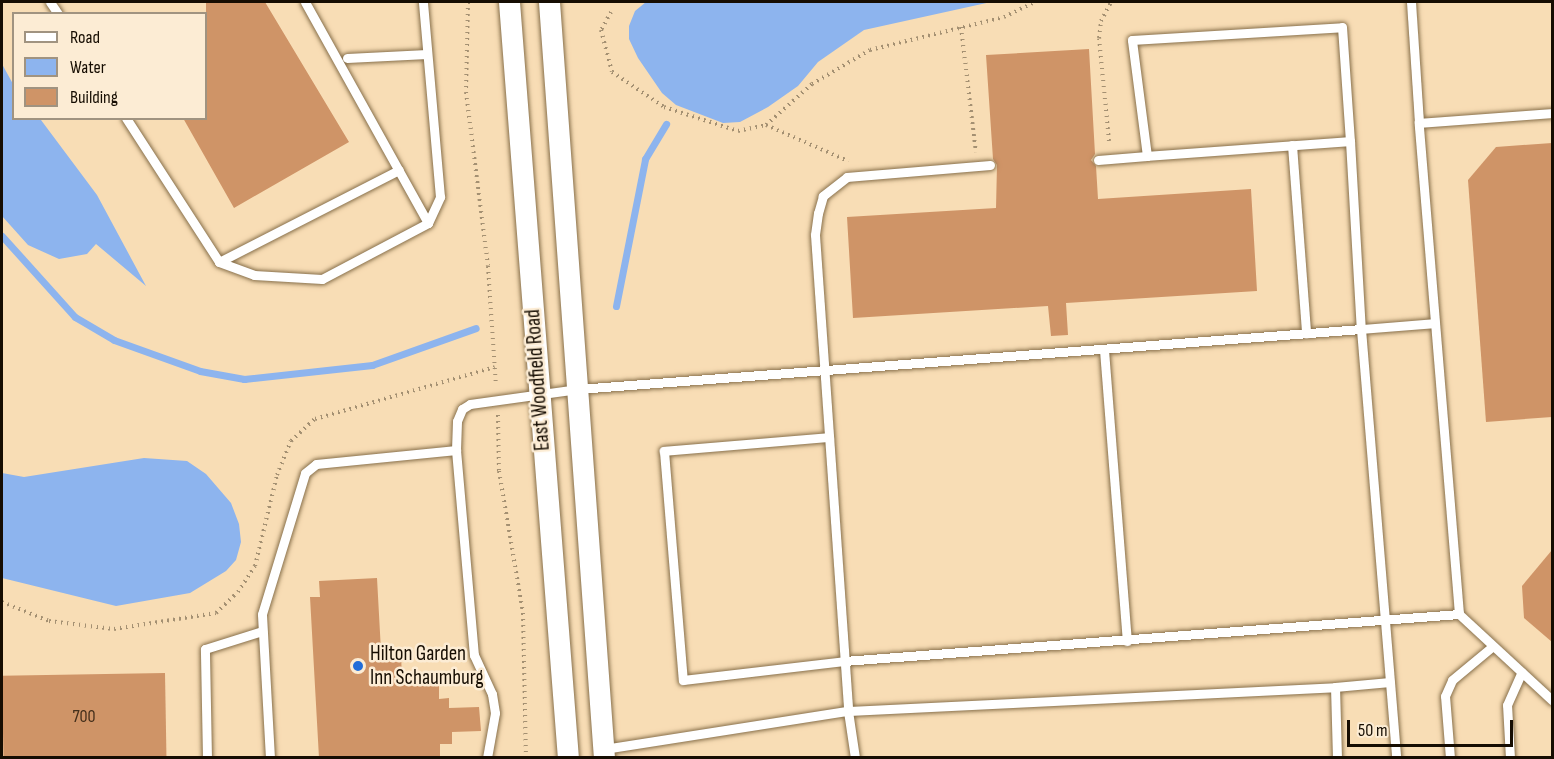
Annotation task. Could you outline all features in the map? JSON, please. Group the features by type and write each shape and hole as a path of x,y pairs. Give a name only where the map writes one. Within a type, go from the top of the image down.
{"street":[{"name":"East Woodfield Road","path":"509,2 568,758"},
{"name":"East Woodfield Road","path":"549,2 604,753"}],"lane":[{"path":"305,2 428,223"},
{"path":"127,120 219,262 254,275 322,279 428,223 440,197 423,2"},
{"path":"1411,2 1459,614 1552,700"},
{"path":"1147,156 1132,40 1342,27 1361,329 1396,758"},
{"path":"347,58 427,54"},
{"path":"1419,123 1552,112"},
{"path":"1098,160 1350,141"},
{"path":"1292,145 1305,333"},
{"path":"855,758 844,661 815,235 818,213 823,196 832,186 847,177 990,165"},
{"path":"219,262 399,170"},
{"path":"487,758 495,713 492,694 474,655 456,450 457,421 462,409 497,399 578,389 825,372 1436,323"},
{"path":"1104,350 1127,640"},
{"path":"829,436 664,451 683,680 844,661 1459,614"},
{"path":"270,758 262,614 305,473 325,463 456,450"},
{"path":"207,758 205,649 262,631"},
{"path":"1450,758 1445,696 1452,680 1494,646"},
{"path":"1510,758 1507,705 1522,672"},
{"path":"604,753 848,711 1335,687 1390,682"},
{"path":"1335,687 1337,758"}],"path":[{"path":"468,2 466,92 488,266 497,399 499,471 523,613 526,758"},
{"path":"611,12 601,30 612,72 664,107 738,130 766,125 812,84 870,50 1004,17 1035,2"},
{"path":"1109,141 1099,38 1101,21 1111,2"},
{"path":"961,27 978,166"},
{"path":"766,125 878,175"},
{"path":"2,602 49,621 114,628 216,613 238,592 255,566 277,475 291,441 315,419 495,367"}],"water":[{"path":"646,2 991,2 864,30 818,62 798,86 768,107 740,122 723,123 676,105 662,93 638,58 629,39 629,26 635,11"},
{"path":"2,64 12,82 12,120 41,120 97,195 146,286 96,244 87,254 59,259 28,245 2,216"},
{"path":"144,458 187,461 206,474 231,503 239,524 241,542 236,560 226,571 190,593 116,606 2,578 2,473 24,477"}],"building":[{"path":"206,2 265,2 349,142 234,208 184,120 207,120"},
{"path":"1089,49 1095,154 1091,160 1096,166 1098,199 1251,189 1257,291 1066,303 1068,335 1051,336 1048,306 853,318 847,217 996,208 997,165 993,159 986,55"},
{"path":"1552,143 1552,417 1486,422 1468,180 1496,147"},
{"path":"1552,550 1552,642 1524,618 1522,586"},
{"name":"Hilton Garden Inn Schaumburg","path":"377,578 381,651 401,650 402,684 439,682 439,699 449,698 449,708 479,707 481,731 452,732 452,744 440,744 440,758 319,758 310,597 320,597 319,581"},
{"path":"165,673 166,758 3,758 2,676"}],"waterway":[{"path":"616,306 645,159 666,124"},
{"path":"2,236 75,317 114,340 200,371 244,379 372,365 476,328"}],"place":[{"name":"Hilton Garden Inn Schaumburg","path":"358,666"}]}
